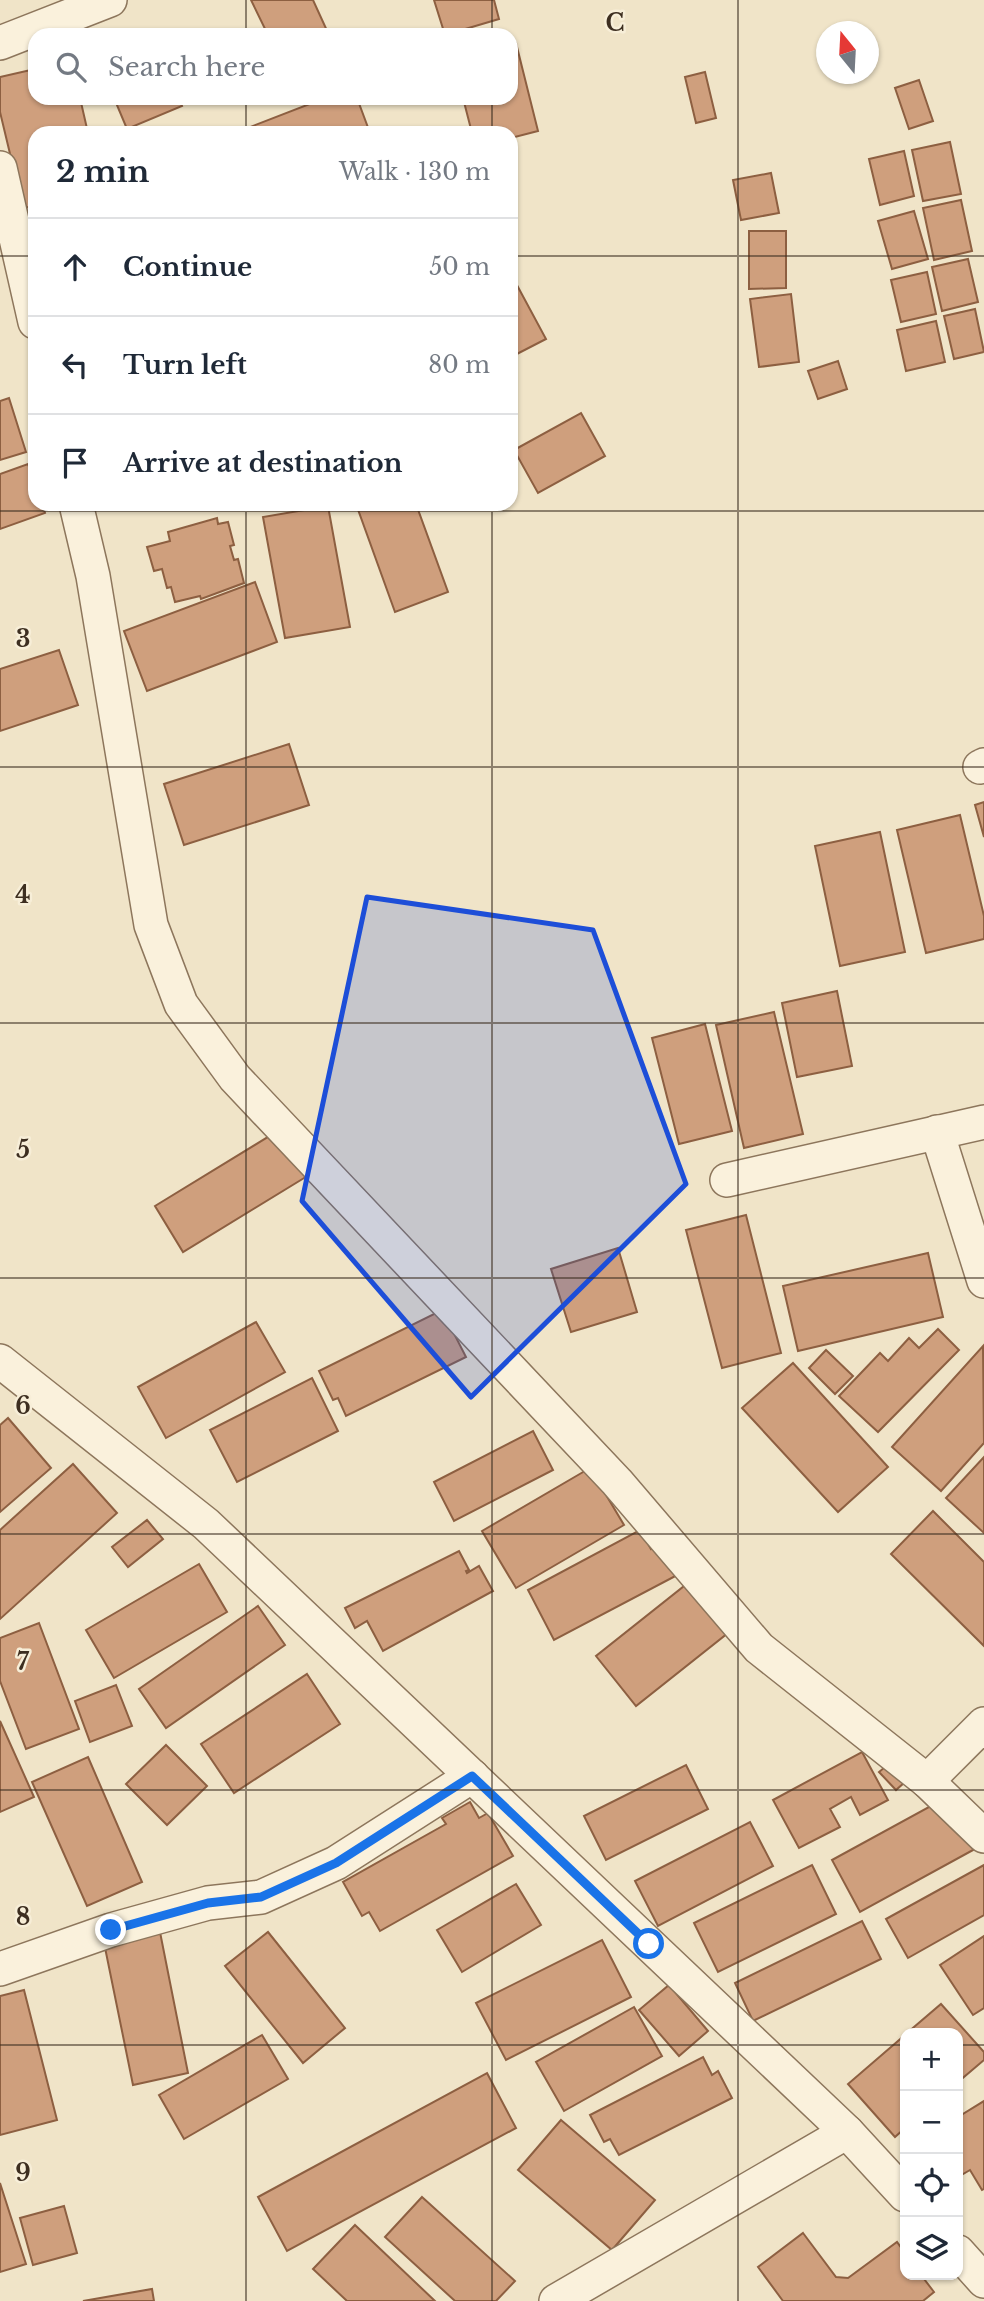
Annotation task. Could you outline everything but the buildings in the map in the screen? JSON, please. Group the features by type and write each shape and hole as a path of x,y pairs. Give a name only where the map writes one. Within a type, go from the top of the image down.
{"street":[{"path":"38,28 110,0"},
{"path":"0,43 28,32"},
{"path":"0,168 28,291"},
{"path":"78,511 93,576 151,925 181,1004 235,1078 617,1482 759,1648 927,1781 984,1836"},
{"path":"727,1180 984,1122"},
{"path":"937,1132 984,1281"},
{"path":"0,1361 206,1524 847,2132 900,2190"},
{"path":"927,1781 984,1724"},
{"path":"0,1969 111,1930 208,1903 261,1897 336,1863 472,1776"},
{"path":"556,2301 847,2132"},
{"path":"963,2258 984,2281"}],"highlighted area":[{"path":"367,897 593,930 686,1184 471,1397 302,1201"}],"route":[{"path":"111,1930 208,1903 261,1897 336,1863 472,1776 649,1944"}]}
